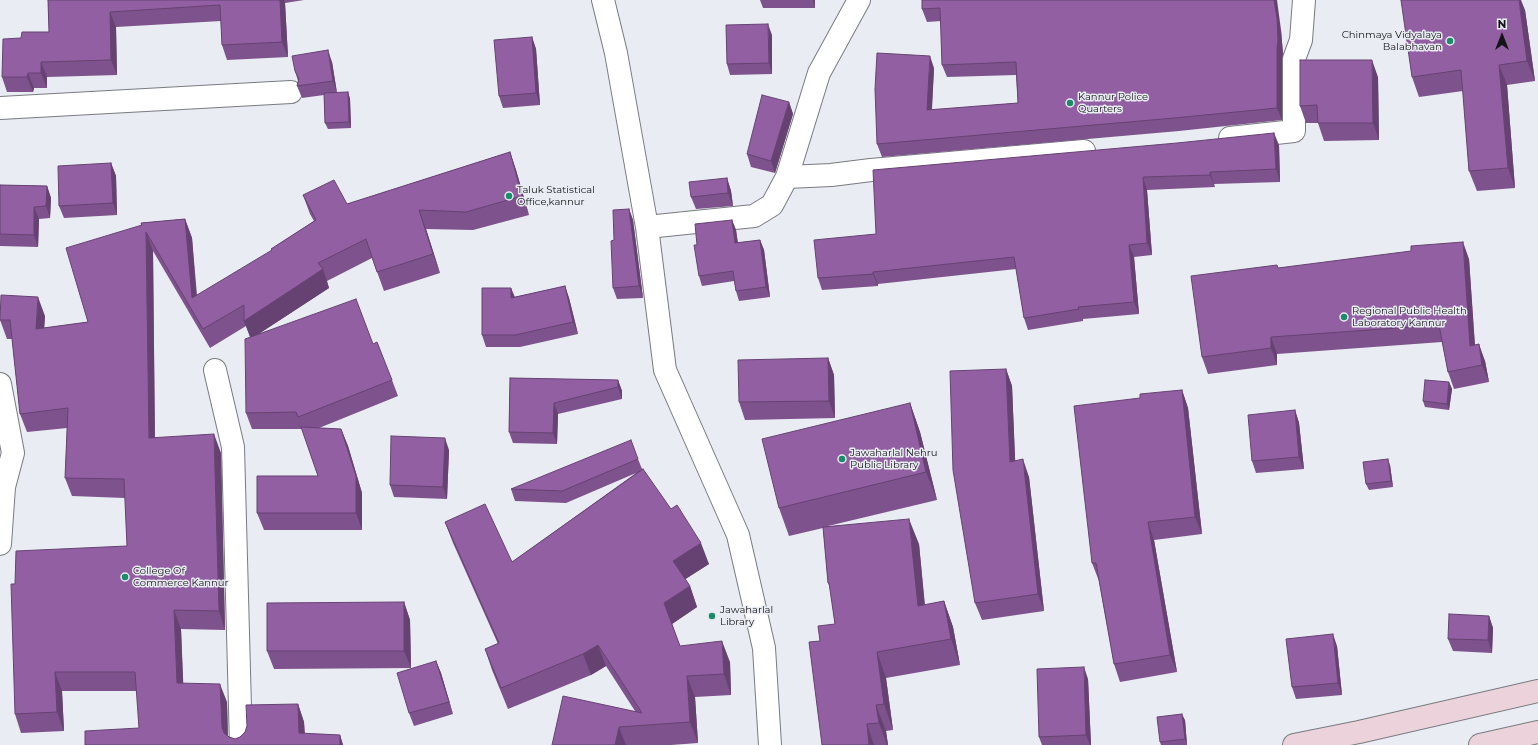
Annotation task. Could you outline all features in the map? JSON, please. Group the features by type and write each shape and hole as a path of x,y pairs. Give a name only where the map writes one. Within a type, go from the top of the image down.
{"main road":[{"path":"1294,745 1359,732 1538,691"},
{"path":"1480,745 1538,732"}],"street":[{"path":"603,0 616,53 647,227 665,370 738,535 764,648 770,745"},
{"path":"647,227 754,216 772,205 787,177 819,73 860,0"},
{"path":"1210,140 1294,131 1294,59 1301,40 1304,0"},
{"path":"0,108 291,92"},
{"path":"787,177 831,175 1101,150"},
{"path":"215,370 232,447 241,745"},
{"path":"0,384 14,453 4,487 0,544"}],"building":[{"path":"48,0 280,0 282,42 222,45 220,5 110,12 111,60 41,62 41,73 28,73 27,77 2,77 3,39 21,38 22,32 49,32"},
{"path":"922,0 1274,0 1277,18 1278,41 1277,108 877,144 875,89 877,53 930,56 927,110 1018,103 1016,62 942,65 940,8 922,9"},
{"name":"Chinmaya Vidyalaya Balabhavan","path":"1401,0 1519,0 1527,61 1499,65 1508,168 1469,171 1461,70 1412,77"},
{"path":"768,24 769,63 727,64 726,25"},
{"path":"532,37 536,93 499,96 494,40"},
{"path":"328,50 333,81 297,86 299,79 295,71 292,56"},
{"path":"1300,60 1372,60 1373,123 1318,123 1317,105 1300,106"},
{"path":"348,92 349,122 325,123 324,93"},
{"path":"762,95 789,102 771,161 747,154"},
{"path":"1274,133 1276,169 1210,172 1210,175 1143,177 1147,243 1129,245 1134,302 1078,307 1079,309 1024,318 1014,257 873,272 873,274 818,278 814,240 876,234 873,170"},
{"path":"510,152 522,196 466,212 419,210 433,254 377,272 366,239 318,263 323,269 244,321 244,305 203,329 146,232 149,438 214,434 219,611 174,610 177,683 220,684 222,727 224,733 229,737 235,739 240,737 245,732 247,726 246,705 298,704 299,733 340,735 340,745 85,745 85,731 139,728 135,672 55,672 57,712 15,714 11,584 15,584 16,551 127,546 124,479 65,478 68,408 20,414 10,320 0,320 1,295 38,297 36,329 88,322 66,248 142,225 141,223 185,219 192,298 272,250 271,249 316,220 303,195 334,180 347,204"},
{"path":"111,163 113,203 59,206 58,166"},
{"path":"727,178 728,193 691,197 689,182"},
{"path":"0,185 47,186 46,206 34,207 34,235 0,234"},
{"path":"629,209 639,286 613,288 611,241 614,240 613,210"},
{"path":"732,220 735,243 760,240 766,287 736,291 733,271 699,276 694,245 697,245 695,224"},
{"path":"1463,242 1470,346 1479,344 1482,365 1448,372 1439,325 1271,337 1271,348 1202,357 1191,276 1277,265 1278,268 1411,251 1411,246"},
{"path":"565,286 573,322 515,335 482,335 482,288 511,288 511,298"},
{"path":"356,299 373,344 377,342 392,380 298,417 296,412 246,413 245,339"},
{"path":"828,358 829,401 739,402 738,360"},
{"path":"1006,369 1010,462 1023,459 1038,594 975,603 953,470 950,371"},
{"path":"510,378 618,380 618,387 554,403 553,433 509,432"},
{"path":"1425,380 1449,382 1447,404 1423,401"},
{"path":"1182,390 1195,517 1148,522 1170,655 1114,664 1096,563 1092,563 1074,406 1140,398 1140,394"},
{"path":"910,403 926,472 779,508 762,439"},
{"path":"1295,410 1299,457 1252,461 1248,415"},
{"path":"301,427 341,429 356,476 356,513 257,513 257,476 318,476"},
{"path":"391,436 445,438 443,487 390,485"},
{"path":"631,440 638,459 562,491 511,489"},
{"path":"1388,459 1391,481 1366,484 1363,462"},
{"path":"643,469 671,509 677,505 701,543 673,561 690,586 664,603 680,646 722,641 724,674 687,676 690,722 619,727 615,745 552,745 563,696 642,713 598,645 583,654 501,688 485,649 499,643 445,522 485,504 512,562"},
{"path":"909,519 918,606 944,601 951,639 877,652 884,704 876,705 879,723 867,724 869,745 822,745 809,642 820,641 818,626 835,624 828,583 823,527"},
{"path":"404,602 404,651 267,651 267,603"},
{"path":"1449,614 1489,616 1488,640 1448,639"},
{"path":"1333,634 1338,683 1292,687 1286,639"},
{"path":"436,661 449,702 409,713 397,673"},
{"path":"1084,667 1086,735 1039,737 1037,669"},
{"path":"1182,714 1185,739 1160,742 1157,717"}],"place":[{"name":"Chinmaya Vidyalaya Balabhavan","path":"1450,41"},
{"name":"Kannur Police Quarters","path":"1070,103"},
{"name":"Taluk Statistical Office,kannur","path":"509,196"},
{"name":"Regional Public Health Laboratory Kannur","path":"1344,317"},
{"name":"Jawaharlal Nehru Public Library","path":"842,459"},
{"name":"College Of Commerce Kannur","path":"125,577"},
{"name":"Jawaharlal Library","path":"712,616"}]}
